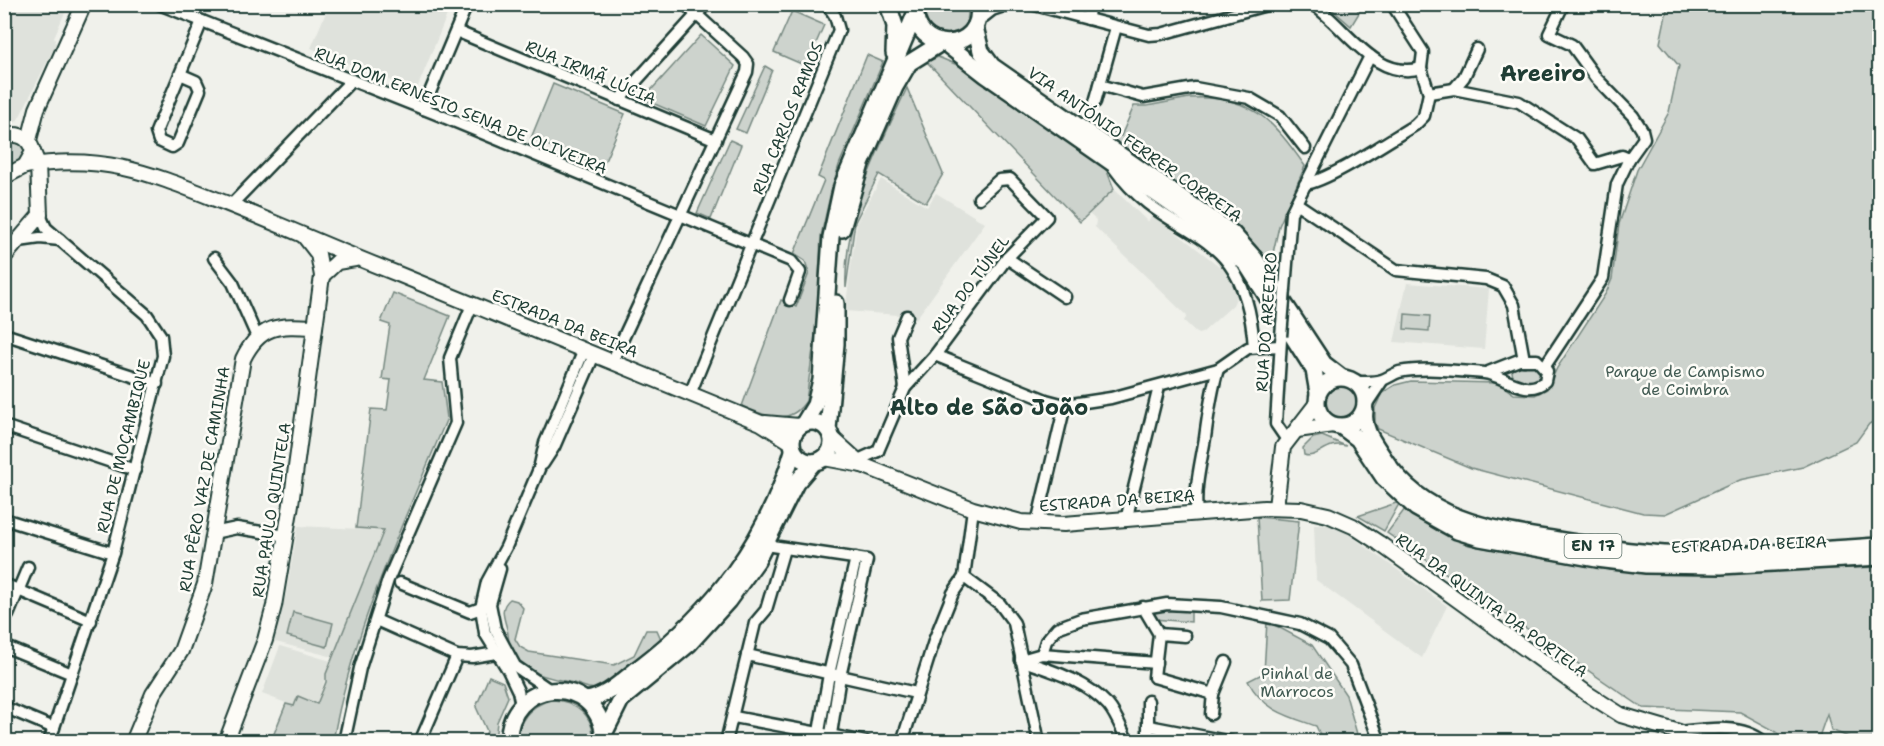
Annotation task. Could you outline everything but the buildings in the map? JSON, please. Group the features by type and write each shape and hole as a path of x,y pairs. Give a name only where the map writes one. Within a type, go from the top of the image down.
{"main road":[{"path":"888,4 895,26 895,48 890,70"},
{"name":"VIA ANTÓNIO FERRER CORREIA","path":"978,4 977,24 981,51 992,66 1232,233 1255,259 1324,364 1348,379"},
{"path":"586,700 596,698 615,687 694,622 721,591 767,519 786,477 792,446 802,424 815,405 821,380 827,270 839,195 847,170 915,8"},
{"name":"VIA ANTÓNIO FERRER CORREIA","path":"915,8 923,32 943,43 1210,231 1247,265 1314,370 1318,398"},
{"path":"604,738 621,700 705,627 738,588 765,545 796,483 831,449 838,252 854,185 903,71 917,56 943,43 962,40 977,24"},
{"path":"1348,379 1364,392 1365,408 1352,424 1337,426 1324,420 1318,398 1323,385 1348,379"},
{"name":"ESTRADA DA BEIRA","path":"1365,408 1363,419 1368,432 1394,472 1410,489 1441,511 1483,527 1600,547 1688,555 1880,546"},
{"name":"ESTRADA DA BEIRA","path":"802,424 817,422 830,433"},
{"name":"ESTRADA DA BEIRA","path":"1337,426 1358,438 1384,478 1416,508 1457,531 1480,538 1597,559 1646,565 1721,566 1880,557"},
{"name":"ESTRADA DA BEIRA","path":"792,446 802,459 819,460"},
{"path":"509,741 511,723 521,705 535,695 550,690 569,691 586,700 599,715 604,738"}],"street":[{"path":"4,177 25,151 37,109 84,4"},
{"name":"RUA DOM ERNESTO SENA DE OLIVEIRA","path":"159,4 423,108 796,264 799,277 790,300"},
{"path":"423,108 467,4"},
{"path":"612,362 747,72 748,64 743,57 685,4"},
{"path":"619,100 706,4"},
{"name":"RUA CARLOS RAMOS","path":"690,394 839,30 835,16 827,4"},
{"path":"977,24 992,10 1010,4"},
{"path":"1025,4 1048,6 1088,20 1149,35 1161,34 1270,4"},
{"path":"1088,20 1089,4"},
{"path":"1312,4 1370,56 1398,69 1408,71 1421,68"},
{"path":"1305,184 1314,183 1415,125 1424,116 1429,93 1421,68 1423,52 1392,4"},
{"path":"1545,366 1603,278 1613,198 1629,159 1644,138 1642,129 1596,78 1572,45 1549,34 1562,7 1566,4"},
{"path":"180,74 196,81 200,90 178,143 172,147 159,141 156,132 180,74 202,21"},
{"path":"1095,102 1116,27"},
{"name":"RUA IRMÃ LÚCIA","path":"456,31 716,140"},
{"path":"1454,89 1464,77 1477,49"},
{"name":"RUA DO AREEIRO","path":"1292,435 1276,424 1290,224 1305,184 1370,56"},
{"path":"231,206 352,80"},
{"path":"1100,85 1143,97 1196,88 1249,98 1280,116 1305,148"},
{"path":"1429,93 1454,89 1519,102 1546,122 1577,139 1595,164 1622,156 1629,159"},
{"path":"4,257 40,215 39,178 25,151"},
{"name":"ESTRADA DA BEIRA","path":"25,151 63,161 123,166 152,174 303,234 327,259 355,259 589,352 761,423 792,446"},
{"path":"39,178 46,169 63,161"},
{"name":"VIA ANTÓNIO FERRER CORREIA","path":"1110,161 1134,192 1220,251 1236,273 1245,292 1254,347"},
{"name":"RUA DO TÚNEL","path":"878,451 905,388 936,355 1007,258 1047,217 1010,179 999,180 979,198"},
{"path":"1296,203 1396,270 1486,279 1503,286 1512,297 1524,360"},
{"name":"RUA DE MOÇAMBIQUE","path":"40,215 46,228 147,315 157,328 163,356 113,553 49,741"},
{"path":"19,241 40,238 61,240"},
{"path":"214,258 233,283 257,337 278,327 314,327"},
{"path":"1007,258 1065,297"},
{"name":"RUA PAULO QUINTELA","path":"226,741 269,626 286,536 314,327 327,259"},
{"path":"344,741 349,709 376,620 456,423 450,358 472,305"},
{"path":"905,388 898,337 907,316"},
{"path":"4,334 157,384"},
{"name":"RUA PÊRO VAZ DE CAMINHA","path":"133,741 153,694 181,651 205,584 243,358 257,337"},
{"path":"936,355 1046,400 1065,405 1111,399 1159,387 1218,369 1243,351 1281,341"},
{"path":"521,705 518,691 485,606 506,547 539,469 545,443 589,352"},
{"path":"1365,408 1382,381 1397,373 1413,371 1486,373 1509,380 1518,386 1541,385 1547,376 1545,366 1537,360 1524,360 1486,373"},
{"path":"1509,380 1510,365"},
{"path":"1197,513 1198,474 1210,399 1218,369"},
{"path":"1348,379 1382,381"},
{"path":"1126,520 1159,387"},
{"path":"1276,507 1281,457 1292,435 1318,398"},
{"path":"1037,523 1065,405"},
{"name":"ESTRADA DA BEIRA","path":"761,423 802,424"},
{"path":"4,426 135,470"},
{"path":"1292,435 1337,426"},
{"path":"830,433 860,462"},
{"path":"819,460 860,462 878,451 881,472"},
{"name":"ESTRADA DA BEIRA","path":"860,462 973,509 1005,519 1037,523 1064,524 1126,520 1276,507"},
{"name":"RUA DA QUINTA DA PORTELA","path":"1276,507 1314,511 1353,526 1620,715 1679,737"},
{"path":"902,741 916,693 952,593 964,577 973,509"},
{"path":"4,519 113,553"},
{"path":"213,533 237,528 286,536"},
{"path":"765,545 806,553 821,552 867,560 819,732"},
{"path":"726,741 734,717 755,623 766,610 784,549"},
{"path":"8,615 28,567"},
{"path":"396,567 400,583"},
{"path":"964,577 1000,604 1014,623 1039,741"},
{"path":"400,583 470,612 485,606"},
{"path":"386,592 400,583"},
{"path":"4,584 91,621"},
{"path":"1042,654 1046,641 1057,628 1081,619 1143,608 1184,604 1221,607 1311,628 1337,646 1357,676 1380,741"},
{"path":"1143,608 1149,622 1159,634 1154,677 1214,694"},
{"path":"376,620 457,656 472,657 501,652"},
{"path":"1159,634 1185,636"},
{"path":"6,649 72,674"},
{"path":"501,652 521,671 550,690"},
{"path":"1022,660 1042,654 1156,663"},
{"path":"747,655 916,693"},
{"path":"420,741 457,656"},
{"path":"1022,660 1072,678 1093,693 1108,705 1128,741"},
{"path":"1211,714 1214,694 1226,662"},
{"path":"831,734 835,675"},
{"path":"1148,701 1148,741"},
{"path":"4,707 54,728"},
{"path":"734,717 866,741"},
{"path":"1149,726 1232,741"},
{"path":"1679,737 1707,729 1735,729 1764,741"}],"shaded area":[{"path":"4,5 75,5 73,8 68,6 54,37 56,44 20,116 17,121 5,127"},
{"path":"329,5 451,5 417,89 413,90 311,48"},
{"path":"881,179 927,207 936,193 985,223 916,319 912,316 845,311 857,222"},
{"path":"1114,189 1148,222 1152,214 1223,269 1238,294 1233,305 1202,333 1198,334 1184,321 1187,316 1095,227 1096,220 1089,214"},
{"path":"1407,283 1489,289 1484,349 1394,342"},
{"path":"1314,525 1336,525 1447,606 1422,658 1316,580"},
{"path":"298,526 383,530 333,657 272,641 286,594"},
{"path":"280,646 331,661 317,703 298,696 294,706 262,694"}],"green space":[{"path":"926,5 969,5 967,23 953,33 938,32 928,22 925,14"},
{"path":"1327,5 1356,5 1359,13 1351,26"},
{"name":"Parque de Campismo de Coimbra","path":"1668,5 1879,5 1879,418 1869,424 1856,442 1803,467 1740,480 1665,514 1643,513 1471,468 1378,429 1375,422 1375,408 1382,393 1395,385 1411,381 1498,383 1514,394 1535,395 1547,389 1557,368 1606,293 1612,279 1619,224 1637,170 1669,112 1679,66 1660,43"},
{"path":"792,11 824,25 806,66 774,52"},
{"path":"701,35 735,66 706,126 643,99"},
{"path":"867,55 883,62 839,165 830,196 821,236 817,320 806,401 792,414 784,417 768,416 742,406 781,300 796,307 809,273 805,261 794,254 824,180 818,177"},
{"path":"938,57 960,66 1098,161 1107,171 1114,189 1080,222 927,62"},
{"path":"765,66 772,70 746,133 736,129"},
{"path":"553,84 625,114 602,168 531,138"},
{"path":"907,88 943,174 926,203 879,174 855,222 846,288 850,235 856,210 884,136"},
{"path":"1189,98 1228,100 1258,113 1282,135 1305,166 1279,226 1273,253 1279,259 1278,275 1258,250 1225,218 1099,130 1108,127 1121,136 1134,106 1147,106"},
{"path":"730,140 741,145 711,219 697,213"},
{"path":"5,141 22,142 26,151 23,160 5,170"},
{"path":"393,293 450,316 424,380 442,382 447,418 366,617 342,699 333,741 271,741 286,704 294,706 298,696 317,704 326,682 326,674 384,530 356,528 371,409 387,410 391,380 382,379 390,325 381,322"},
{"path":"1405,314 1430,316 1429,331 1404,329"},
{"path":"1535,364 1542,372 1541,379 1527,383 1513,378 1512,371 1517,365"},
{"path":"1341,385 1353,390 1358,402 1353,414 1341,419 1329,414 1324,402 1329,390"},
{"path":"1322,436 1346,446 1333,446 1314,455 1304,455 1303,448 1313,438"},
{"path":"1396,503 1399,504 1384,531 1358,516"},
{"path":"1405,509 1438,531 1469,545 1609,570 1689,574 1879,567 1879,741 1858,741 1831,730 1827,714 1820,734 1822,741 1786,742 1775,731 1740,712 1643,708 1387,533"},
{"path":"1257,517 1299,521 1290,600 1262,601"},
{"path":"510,599 517,601 523,608 515,639 520,647 529,652 614,665 634,655 646,630 657,630 661,639 600,688 589,688 529,670 517,659 510,646 503,613 504,606"},
{"path":"1166,608 1191,610 1191,622 1153,619 1153,612"},
{"path":"293,612 333,623 327,647 287,636"},
{"name":"Pinhal de Marrocos","path":"1267,621 1312,645 1346,695 1359,741 1323,741 1316,726 1277,711 1254,691 1248,681 1264,673"},
{"path":"489,676 503,682 508,697 497,722 495,741 483,741 487,731 476,707"},
{"path":"550,700 568,702 582,711 591,724 593,741 518,741 520,727 526,715 537,706"}],"district":[{"name":"Areeiro","path":"1543,73"},
{"name":"Alto de São João","path":"989,407"}]}
